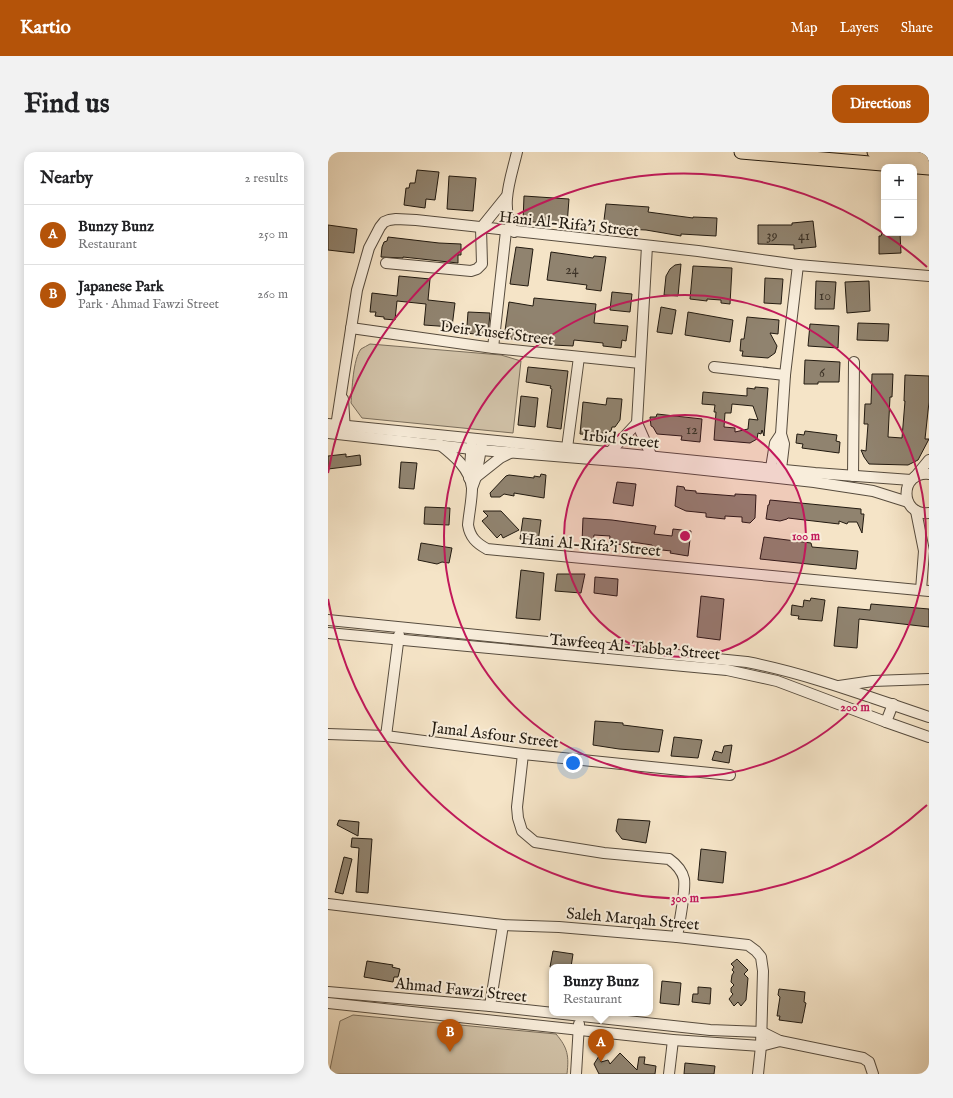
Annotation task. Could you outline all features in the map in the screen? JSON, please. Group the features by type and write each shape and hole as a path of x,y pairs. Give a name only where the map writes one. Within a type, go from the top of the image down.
{"main road":[{"path":"741,152 929,168"},
{"path":"874,152 929,158"}],"street":[{"path":"493,348 510,231 506,212 506,197 517,152"},
{"path":"386,263 471,271 477,269 482,264 481,228 506,197"},
{"name":"Hani Al-Rifa'i Street","path":"336,429 344,405 342,393 355,296 369,248 377,231 384,222 390,220 405,219 648,246 798,265 929,276"},
{"path":"648,246 637,423 650,455"},
{"path":"776,468 784,444 782,434 785,375 798,265"},
{"name":"Deir Yusef Street","path":"351,328 493,348 640,363"},
{"path":"567,448 579,357"},
{"path":"853,476 854,362"},
{"path":"714,367 785,375"},
{"path":"611,451 637,423"},
{"name":"Irbid Street","path":"336,429 439,444 477,444 611,451 853,476 913,478 920,474 929,474"},
{"name":"Irbid Street","path":"336,429 477,444 514,451 814,482 873,491 908,502"},
{"path":"439,444 458,460 472,481 500,458 514,451"},
{"name":"Hani Al-Rifa'i Street","path":"477,444 468,525 469,531 476,543 487,549 925,590"},
{"path":"929,460 913,478 906,490 908,502 916,511 929,513"},
{"path":"916,511 924,551 925,590"},
{"name":"Tawfeeq Al-Tabba’ Street","path":"328,620 747,662 772,667 837,686 929,717"},
{"path":"386,736 400,627"},
{"name":"Tawfeeq Al-Tabba’ Street","path":"328,633 727,670 777,681 929,737"},
{"path":"837,686 873,681 929,679"},
{"path":"886,722 893,704"},
{"name":"Jamal Asfour Street","path":"328,734 386,736 523,754 730,775"},
{"path":"523,754 518,800 519,826 522,831 535,842 604,853 669,859 676,864 684,880 677,937"},
{"name":"Saleh Marqah Street","path":"328,904 503,925 559,927 677,937 748,945 756,951 761,958 763,971 762,1032 758,1074"},
{"path":"490,1006 503,925"},
{"name":"Ahmad Fawzi Street","path":"328,991 549,1013"},
{"name":"Ahmad Fawzi Street","path":"328,1003 673,1040 761,1046 780,1041"},
{"path":"576,1074 580,1016"},
{"name":"Ahmad Fawzi Street","path":"580,1016 710,1030 762,1032 780,1041 855,1055 863,1058 869,1062 873,1074"},
{"path":"669,1074 673,1040"}],"shaded area":[{"path":"370,344 501,355 521,361 513,433 362,418 351,403 352,383 358,354 361,349"},
{"path":"353,1015 556,1034 567,1052 567,1074 329,1074 340,1021"}],"building":[{"path":"417,170 439,172 435,200 426,199 425,208 404,205 406,188 409,188 410,183 415,183"},
{"path":"449,176 476,178 473,211 447,209"},
{"path":"524,196 569,199 567,225 523,221"},
{"path":"606,204 649,207 648,212 693,218 717,218 716,236 681,234 681,236 646,230 603,228"},
{"path":"813,221 816,247 794,249 794,245 758,244 758,225 792,225 792,223"},
{"path":"328,225 357,229 354,253 328,250"},
{"path":"879,236 900,236 901,253 879,254"},
{"path":"388,237 461,244 461,255 458,255 458,263 403,257 381,257 382,247 384,242 387,241"},
{"path":"516,247 533,249 528,286 510,284"},
{"path":"551,252 593,258 594,256 606,257 601,291 586,289 587,285 547,280"},
{"path":"681,264 678,296 664,295 666,276 670,269 675,265"},
{"path":"693,266 732,268 730,304 721,303 721,300 707,299 707,301 690,299"},
{"path":"399,276 430,279 428,300 455,303 452,327 424,325 426,304 397,301 395,320 384,319 384,317 375,316 376,312 370,312 372,293 397,296"},
{"path":"765,278 783,279 781,304 764,303"},
{"path":"816,281 836,282 834,309 815,309"},
{"path":"869,281 870,311 847,313 845,282"},
{"path":"612,292 632,294 630,312 610,310"},
{"path":"534,298 596,304 594,323 628,326 626,341 622,340 621,348 603,346 603,343 574,340 573,346 553,345 553,340 520,338 520,340 504,338 509,302 533,306"},
{"path":"661,307 676,310 672,334 657,332"},
{"path":"468,312 490,313 488,335 464,333 464,326 467,326"},
{"path":"688,312 733,320 730,342 685,335"},
{"path":"747,317 779,320 778,334 770,333 777,346 775,353 768,358 742,356 743,351 740,351 741,339 744,339"},
{"path":"858,323 889,324 888,341 857,340"},
{"path":"810,324 839,326 838,348 808,346"},
{"path":"805,360 840,362 839,382 804,384"},
{"path":"528,367 568,371 561,429 547,427 552,389 550,388 551,386 526,382"},
{"path":"872,374 893,374 888,437 902,438 905,401 905,375 929,376 929,402 925,439 929,439 918,460 908,465 869,464 861,450 866,451 868,424 864,424 865,404 871,404"},
{"path":"755,387 768,388 764,436 762,430 761,434 758,433 757,439 750,443 714,440 715,405 702,404 703,392 747,396 747,388 755,389","holes":["732,404 753,406 758,420 749,419 748,429 735,432 735,428 724,427 725,413 731,413"]},
{"path":"521,396 538,398 535,427 518,425"},
{"path":"607,398 622,399 620,420 615,427 612,427 611,431 595,435 580,434 583,402 606,405"},
{"path":"657,414 702,419 700,442 681,440 682,436 657,434 651,426 650,417 656,417"},
{"path":"805,431 837,435 836,441 840,442 839,453 802,448 803,444 796,443 797,434 804,435"},
{"path":"346,454 346,457 360,455 361,465 328,469 328,456"},
{"path":"401,462 417,463 414,489 399,488"},
{"path":"541,474 546,475 544,498 514,493 514,496 504,494 500,497 491,497 490,493 506,476 509,475 534,478 534,476 540,477"},
{"path":"617,482 636,484 633,506 613,503"},
{"path":"677,486 684,487 685,490 696,491 696,493 735,496 735,494 756,495 755,518 750,523 742,522 742,517 725,516 725,519 706,517 706,513 686,511 675,506"},
{"path":"770,500 861,509 861,514 864,514 862,533 857,522 848,522 847,524 839,521 839,524 788,518 780,521 766,519"},
{"path":"425,507 450,508 449,525 424,524"},
{"path":"483,511 501,511 519,530 503,538 501,534 497,538 482,521 488,516"},
{"path":"523,518 541,520 538,542 520,539"},
{"path":"583,518 656,526 654,534 672,536 673,529 691,531 688,556 670,553 671,551 653,549 652,545 632,542 631,546 609,543 610,536 594,535 593,543 582,542"},
{"path":"764,537 811,543 812,547 858,551 856,569 760,559"},
{"path":"421,543 452,548 449,563 442,562 437,564 418,560"},
{"path":"521,570 544,573 540,620 516,618"},
{"path":"557,574 585,574 581,593 555,591"},
{"path":"595,577 618,579 617,596 594,593"},
{"path":"701,596 724,599 720,640 697,637"},
{"path":"811,598 825,600 822,621 798,619 799,616 791,615 792,605 803,607 804,600 810,601"},
{"path":"871,604 929,609 929,627 859,619 857,648 834,646 838,607 870,610"},
{"path":"595,721 623,723 623,725 663,730 659,752 619,749 593,745"},
{"path":"674,737 702,740 698,758 671,756"},
{"path":"732,745 729,763 712,760 715,751 722,753 724,746"},
{"path":"618,819 650,821 646,843 622,839 616,831"},
{"path":"339,820 359,822 358,836 337,825"},
{"path":"352,838 372,839 368,893 356,892 359,848 351,847"},
{"path":"701,849 726,852 723,883 698,880"},
{"path":"344,857 352,859 343,894 335,892"},
{"path":"553,951 573,954 571,964 551,964"},
{"path":"737,959 748,970 744,974 748,978 746,1000 741,1006 738,1002 734,1006 729,999 733,994 731,992 731,988 734,985 731,982 734,972 732,970 734,967 731,964"},
{"path":"367,961 393,965 392,967 400,969 398,977 394,977 393,982 364,977"},
{"path":"662,981 681,983 679,1005 660,1003"},
{"path":"698,987 711,988 710,1004 692,1002 693,994 698,994"},
{"path":"779,989 805,992 804,1002 806,1003 802,1023 779,1020 780,1016 777,1016 780,997 778,995"},
{"path":"620,1053 637,1070 639,1057 645,1057 644,1064 656,1066 655,1074 599,1074 594,1064 599,1056 601,1062 608,1060 610,1064"},
{"path":"685,1063 715,1066 714,1074 684,1074"}],"place":[{"name":"Japanese Park","path":"450,1052"},
{"name":"Bunzy Bunz","path":"601,1062"}]}
